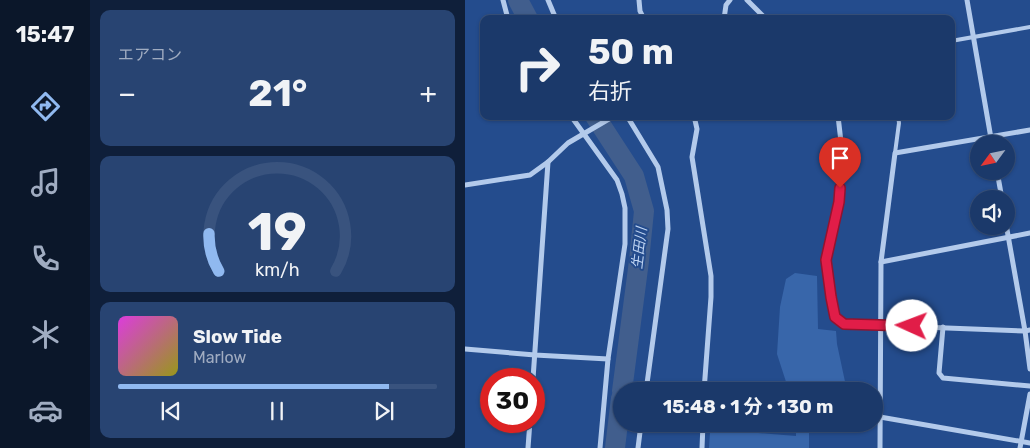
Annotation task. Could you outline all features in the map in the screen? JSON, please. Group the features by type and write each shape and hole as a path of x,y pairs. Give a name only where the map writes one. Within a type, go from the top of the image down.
{"street":[{"path":"503,0 507,15"},
{"path":"548,0 554,15"},
{"path":"639,0 642,15"},
{"path":"725,15 726,5 730,0"},
{"path":"747,0 762,15"},
{"path":"967,0 991,135"},
{"path":"574,120 617,180 625,208 625,244 609,359 600,448"},
{"path":"465,186 530,176 568,143 607,120"},
{"path":"629,120 658,167 667,210 668,229 647,382"},
{"path":"695,120 697,129 692,157 711,276 705,382"},
{"path":"838,120 843,159 839,202 826,260 835,317 844,324 1027,330"},
{"path":"1002,135 1030,130"},
{"path":"880,382 881,262 895,153 970,140"},
{"path":"534,368 548,162"},
{"path":"881,262 1030,233"},
{"path":"1009,237 1027,330 1030,369"},
{"path":"943,327 939,373 943,378 1030,386"},
{"path":"465,349 535,356 609,359"},
{"path":"1020,448 1030,394"},
{"path":"883,418 1030,443"},
{"path":"638,448 640,432"},
{"path":"701,448 702,432"},
{"path":"880,432 880,448"},
{"path":"528,448 529,433"}],"lane":[{"path":"955,40 1030,27"},
{"path":"895,153 899,120"}],"shaded area":[{"path":"795,273 817,276 818,329 836,331 845,382 786,382 777,354 780,307 786,279"},
{"path":"710,432 746,432 796,436 796,432 809,432 809,448 709,448"}],"waterway":[{"name":"生田川","path":"518,0 526,15"},
{"name":"生田川","path":"598,120 634,176 644,211 623,382"},
{"name":"生田川","path":"615,448 617,432"}],"route":[{"path":"840,188 839,202 826,260 835,317 844,324 912,326"}]}
